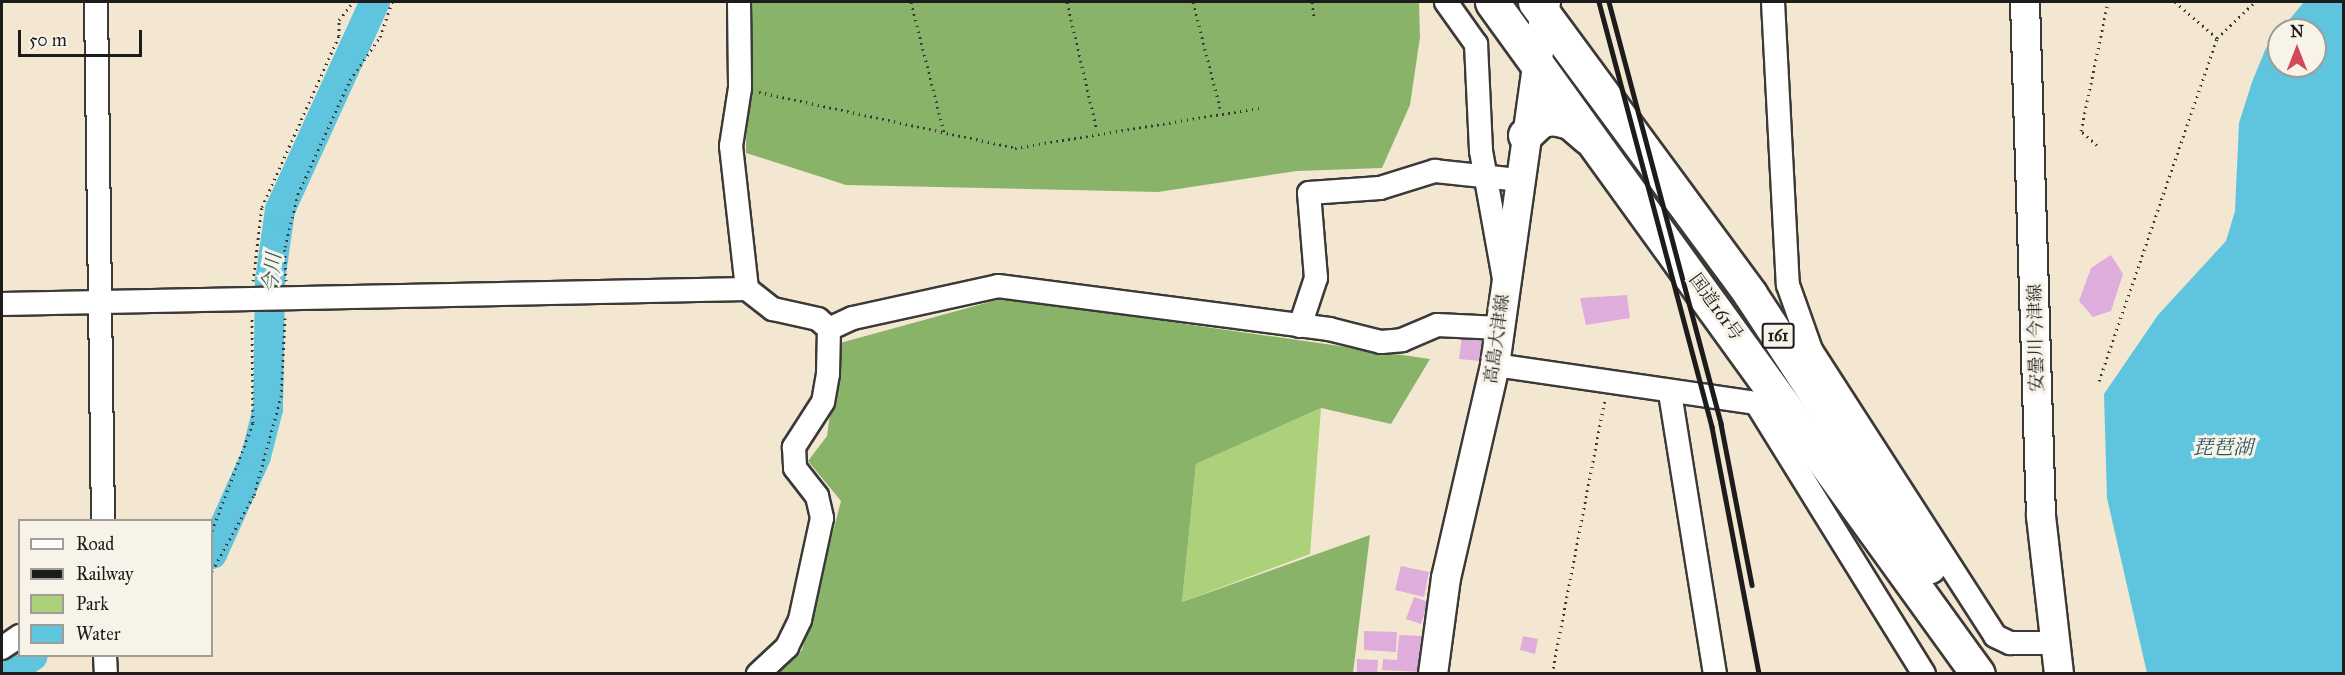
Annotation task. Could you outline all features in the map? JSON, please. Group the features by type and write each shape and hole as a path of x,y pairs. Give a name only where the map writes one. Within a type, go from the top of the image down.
{"highway":[{"name":"国道161号","path":"1532,21 1601,88 1851,444 1989,674"},
{"name":"国道161号","path":"1532,21 1598,146 1978,674"},
{"path":"1532,21 1601,88"},
{"path":"1532,21 1528,122 1558,118 1598,146"}],"main road":[{"name":"安曇川今津線","path":"2025,2 2041,516 2052,643 2059,674"},
{"name":"高島大津線","path":"1433,674 1446,578 1495,365 1528,122"}],"street":[{"path":"96,2 104,519"},
{"path":"739,2 740,88 731,146 747,289"},
{"path":"1446,2 1476,44 1485,177 1505,282"},
{"path":"1773,2 1788,285 1811,350 1995,636 2010,644 2052,643"},
{"path":"1300,326 1316,278 1309,193 1380,188 1435,171 1519,180"},
{"path":"829,329 853,318 998,286 1300,326 1381,342 1402,340 1437,325 1500,328"},
{"path":"2,304 747,289 774,309 818,319 829,329"},
{"path":"758,674 787,646 800,620 822,518 817,496 795,468 794,447 823,402 829,329"},
{"path":"1495,365 1670,393 1756,403 1924,674"},
{"path":"1670,393 1714,674"},
{"path":"2,648 18,637"},
{"path":"105,657 106,674"}],"path":[{"path":"213,528 253,423 252,300 262,207 339,36 339,20 353,2"},
{"path":"910,2 944,132"},
{"path":"1067,2 1097,132"},
{"path":"1193,2 1221,112"},
{"path":"1311,2 1314,19"},
{"path":"2097,145 2081,131 2108,2"},
{"path":"2175,2 2217,39"},
{"path":"2099,381 2217,39 2255,2"},
{"path":"740,88 1015,148 1097,132 1133,130 1221,112 1260,108"},
{"path":"1552,674 1608,383"}],"green space":[{"path":"748,2 1419,2 1420,37 1410,105 1382,168 1297,171 1158,192 846,185 746,153"},
{"path":"1004,298 1430,359 1391,424 1321,408 1196,464 1182,602 1370,535 1353,673 778,674 802,650 841,501 808,461 827,436 840,343"},
{"path":"1321,408 1310,554 1182,602 1196,464"}],"water":[{"name":"琵琶湖","path":"2304,2 2343,2 2343,673 2147,673 2107,498 2104,394 2158,315 2226,241 2235,211 2239,123 2266,48 2267,78 2327,78 2327,18 2291,18"}],"building":[{"path":"2111,255 2123,274 2111,311 2093,317 2079,301 2091,268"},
{"path":"1627,295 1630,318 1586,325 1580,298"},
{"path":"1463,328 1483,330 1480,361 1459,359"},
{"path":"1401,566 1429,572 1424,597 1395,590"},
{"path":"1414,597 1428,602 1421,624 1406,619"},
{"path":"1364,631 1397,632 1396,652 1364,650"},
{"path":"1399,635 1424,636 1422,672 1382,670 1383,659 1397,660"},
{"path":"1523,636 1538,639 1535,654 1520,650"},
{"path":"1357,659 1378,660 1377,674 1357,674"}],"waterway":[{"name":"今川","path":"213,552 256,456 268,409 270,281 280,210 375,2"},
{"name":"今川","path":"6,674 32,657"}],"railway":[{"path":"1599,2 1712,427 1759,674"},
{"path":"1609,2 1721,424 1752,585"}]}
